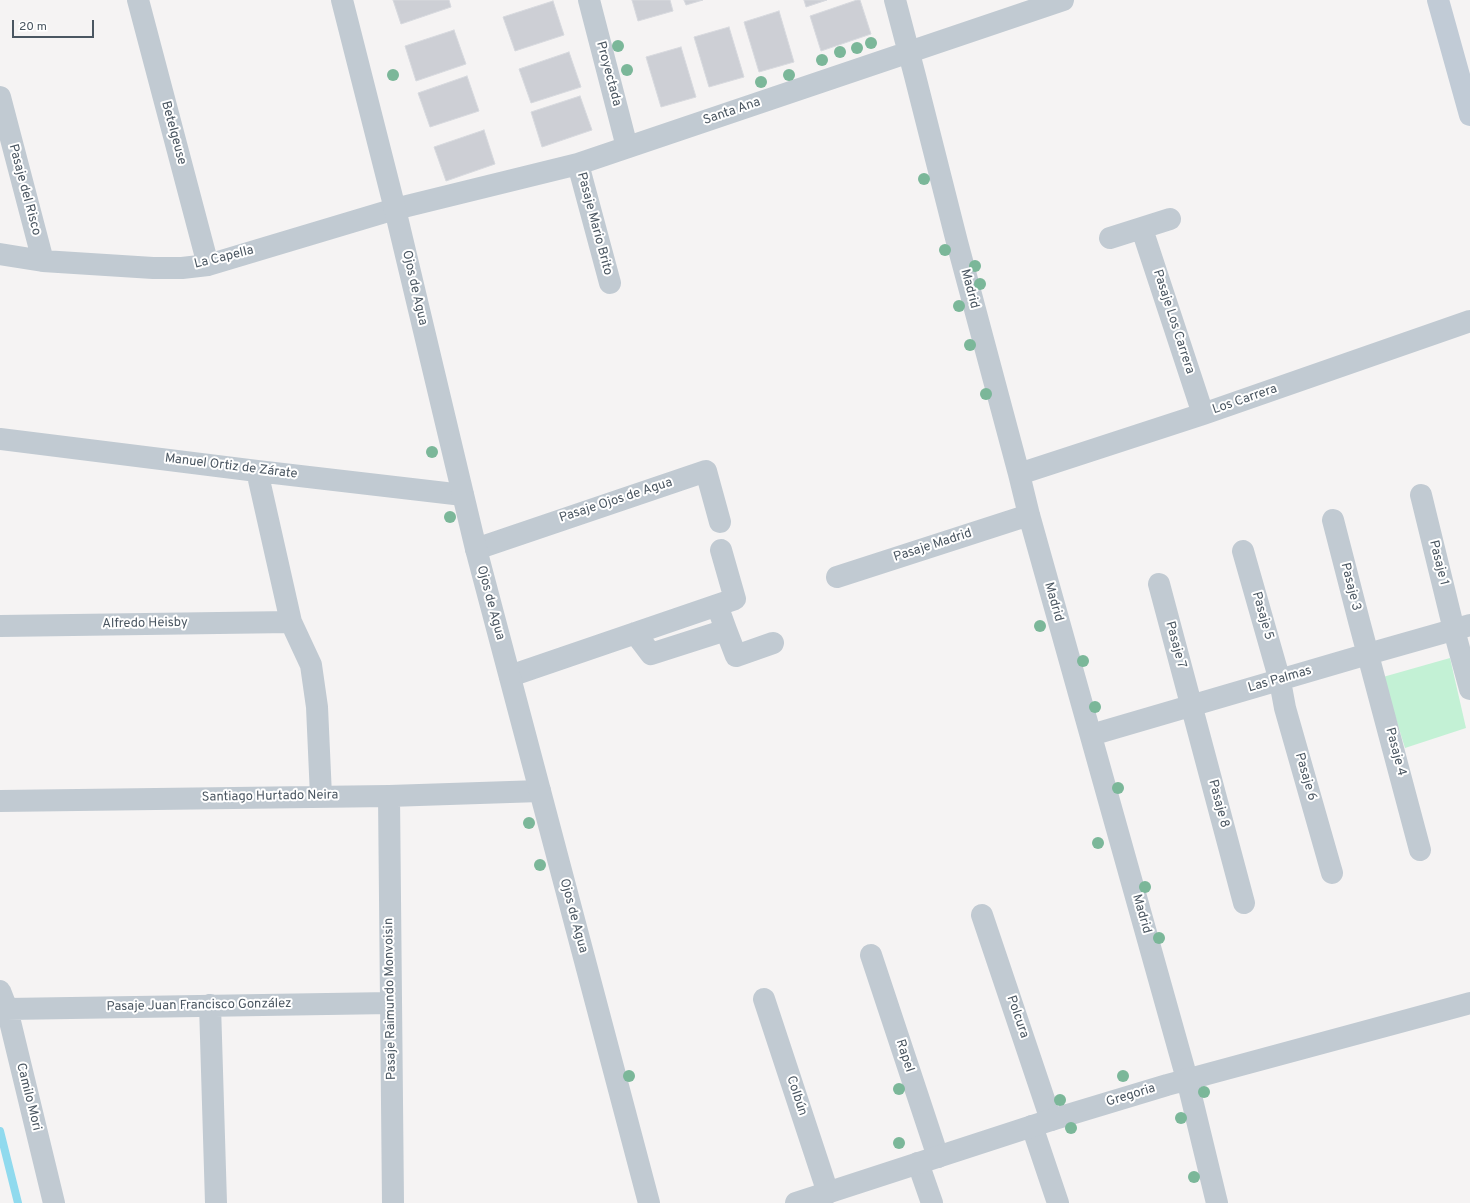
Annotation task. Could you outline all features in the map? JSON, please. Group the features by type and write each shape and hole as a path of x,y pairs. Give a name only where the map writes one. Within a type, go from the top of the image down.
{"main road":[{"path":"1438,0 1470,115"}],"street":[{"name":"Betelgeuse","path":"138,0 208,265"},
{"name":"Ojos de Agua","path":"342,0 395,209 476,549 649,1203"},
{"name":"Proyectada","path":"589,0 627,147"},
{"name":"Madrid","path":"895,0 1029,515 1187,1079 1217,1203"},
{"name":"Santa Ana","path":"395,209 578,164 1063,0"},
{"name":"Pasaje del Risco","path":"0,97 43,261"},
{"name":"Pasaje Mario Brito","path":"578,164 610,282"},
{"name":"La Capella","path":"0,254 43,261 153,268 182,268 208,265 395,209"},
{"path":"1110,238 1170,219"},
{"name":"Pasaje Los Carrera","path":"1142,229 1203,414"},
{"name":"Los Carrera","path":"1019,474 1203,414 1470,321"},
{"name":"Manuel Ortiz de Zárate","path":"0,439 463,495"},
{"path":"257,471 291,622 311,665 317,707 321,796"},
{"name":"Pasaje Ojos de Agua","path":"476,549 706,471 720,522"},
{"name":"Pasaje 1","path":"1421,495 1462,628 1470,689"},
{"name":"Pasaje Madrid","path":"837,577 1029,515"},
{"name":"Pasaje 3","path":"1333,520 1368,654"},
{"path":"510,676 735,599 721,550"},
{"name":"Pasaje 5","path":"1243,551 1280,681"},
{"name":"Pasaje 7","path":"1159,584 1191,706"},
{"path":"717,605 736,656 772,643"},
{"name":"Alfredo Heisby","path":"0,626 291,622"},
{"name":"Las Palmas","path":"1091,735 1462,628"},
{"path":"635,633 651,654 726,630"},
{"name":"Pasaje 4","path":"1368,654 1420,850"},
{"name":"Pasaje 6","path":"1280,681 1286,708 1332,873"},
{"name":"Pasaje 8","path":"1191,706 1244,902"},
{"name":"Santiago Hurtado Neira","path":"0,802 389,796 540,791"},
{"name":"Pasaje Raimundo Monvoisin","path":"389,796 393,1203"},
{"name":"Polcura","path":"982,915 1042,1123 1058,1203"},
{"name":"Rapel","path":"871,955 928,1160 932,1203"},
{"name":"Colbún","path":"764,999 811,1199"},
{"name":"Pasaje Juan Francisco González","path":"3,1000 210,1005 391,1003"},
{"name":"Camilo Mori","path":"3,1000 54,1203"},
{"name":"Gregoria","path":"811,1199 1042,1123 1187,1079 1470,1003"},
{"path":"210,1005 216,1203"}],"green space":[{"path":"1450,658 1466,728 1405,748 1383,677"}],"building":[{"path":"393,0 449,0 451,7 401,24"},
{"path":"632,0 670,0 673,11 638,21"},
{"path":"684,0 703,0 686,5"},
{"path":"804,0 827,0 806,7"},
{"path":"860,0 871,34 821,51 810,16"},
{"path":"553,1 564,35 515,51 503,17"},
{"path":"779,11 794,62 759,72 744,22"},
{"path":"729,27 744,77 709,87 694,37"},
{"path":"454,30 466,64 416,81 405,46"},
{"path":"681,47 696,97 661,107 646,57"},
{"path":"569,52 581,87 531,103 519,69"},
{"path":"467,76 479,111 430,127 418,93"},
{"path":"580,96 592,130 542,147 531,112"},
{"path":"484,130 495,164 446,181 434,147"}],"waterway":[{"path":"0,1131 18,1203"}]}
